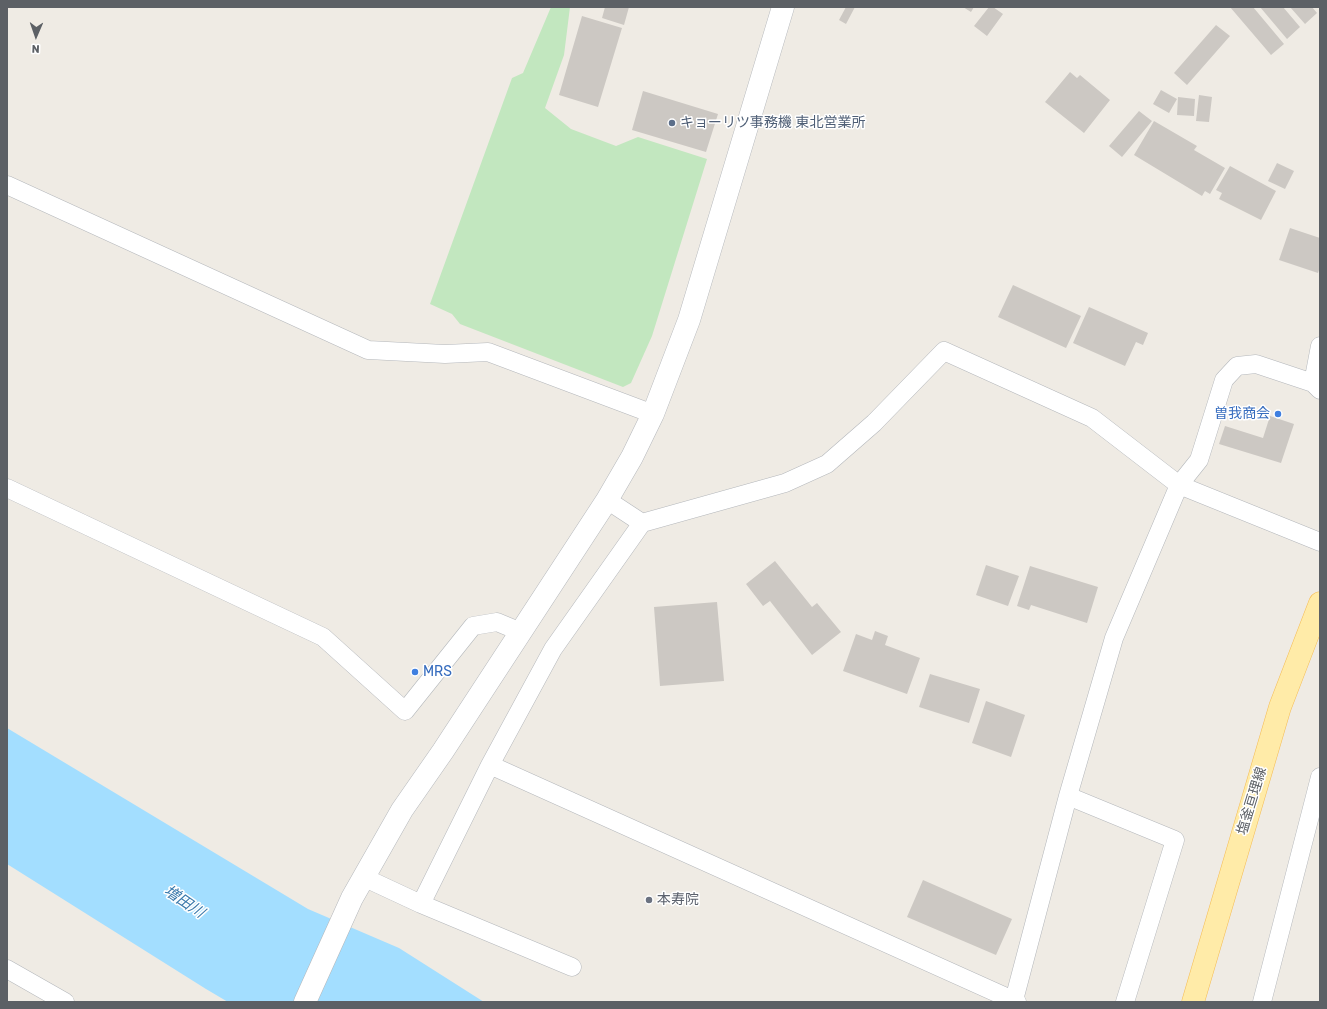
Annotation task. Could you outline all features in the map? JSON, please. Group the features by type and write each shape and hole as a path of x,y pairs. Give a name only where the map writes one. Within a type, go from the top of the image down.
{"main road":[{"name":"塩釜亘理線","path":"1193,1002 1280,708 1320,603"}],"street":[{"path":"305,1002 352,898 402,810 443,751 607,500 632,457 653,414 689,320 783,7"},
{"path":"7,185 368,350 445,354 488,352 653,414"},
{"path":"490,765 1016,1001 1068,796 1114,638 1179,485 1199,460 1224,380 1237,366 1256,364 1317,386 1320,346"},
{"path":"421,904 490,765 553,650 642,523 785,483 827,464 874,423 944,351 1092,418 1179,485 1320,542"},
{"path":"7,488 323,637 405,711 473,626 496,622 521,632"},
{"path":"607,500 642,523"},
{"path":"1262,1002 1320,777"},
{"path":"1068,796 1175,840 1125,1002"},
{"path":"363,877 421,904 572,967"},
{"path":"7,969 65,1002"}],"green space":[{"path":"551,7 570,7 564,55 545,108 571,129 616,146 638,137 707,159 652,336 631,383 623,387 460,324 452,314 430,304 512,78 523,73"}],"water":[{"name":"増田川","path":"7,728 308,909 399,948 484,1002 228,1002 7,864"}],"building":[{"path":"605,7 629,7 624,25 602,18"},
{"path":"846,7 855,7 846,24 839,20"},
{"path":"963,7 974,7 971,12"},
{"path":"989,7 993,7 1003,14 987,36 974,26"},
{"path":"1230,7 1253,7 1284,44 1271,55"},
{"path":"1260,7 1283,7 1300,27 1287,39"},
{"path":"1290,7 1312,7 1317,13 1305,24"},
{"path":"582,16 622,28 598,107 559,95"},
{"path":"1216,25 1230,36 1187,85 1174,73"},
{"path":"1070,72 1077,78 1080,75 1110,100 1084,133 1045,102"},
{"path":"1161,90 1177,99 1169,113 1153,104"},
{"path":"643,91 718,114 706,152 632,130"},
{"path":"1199,95 1212,97 1209,122 1196,121"},
{"path":"1178,97 1195,99 1194,116 1177,115"},
{"path":"1139,111 1152,121 1122,157 1109,146"},
{"path":"1154,121 1197,146 1194,150 1225,168 1210,194 1205,191 1202,196 1134,155"},
{"path":"1277,163 1294,171 1285,189 1268,181"},
{"path":"1230,166 1276,191 1261,220 1219,199 1222,193 1216,190"},
{"path":"1290,228 1320,238 1320,267 1318,273 1279,260"},
{"path":"1013,285 1081,316 1066,348 998,317"},
{"path":"1089,307 1148,333 1143,345 1136,342 1125,366 1073,343"},
{"path":"1270,416 1294,424 1281,463 1219,444 1225,426 1263,438"},
{"path":"775,561 812,607 817,603 841,632 812,655 770,601 763,606 746,584"},
{"path":"986,565 1019,576 1008,606 976,595"},
{"path":"1030,566 1098,587 1087,623 1031,605 1029,610 1017,606"},
{"path":"717,602 724,681 660,686 654,607"},
{"path":"875,631 888,636 885,645 920,658 907,694 843,671 856,634 872,640"},
{"path":"930,674 980,689 969,723 919,707"},
{"path":"986,701 1025,715 1011,757 972,743"},
{"path":"923,880 1012,919 996,955 907,917"}],"place":[{"name":"キョーリツ事務機 東北営業所","path":"672,123"},
{"name":"曽我商会","path":"1278,414"},
{"name":"MRS","path":"415,672"},
{"name":"本寿院","path":"649,900"}]}
